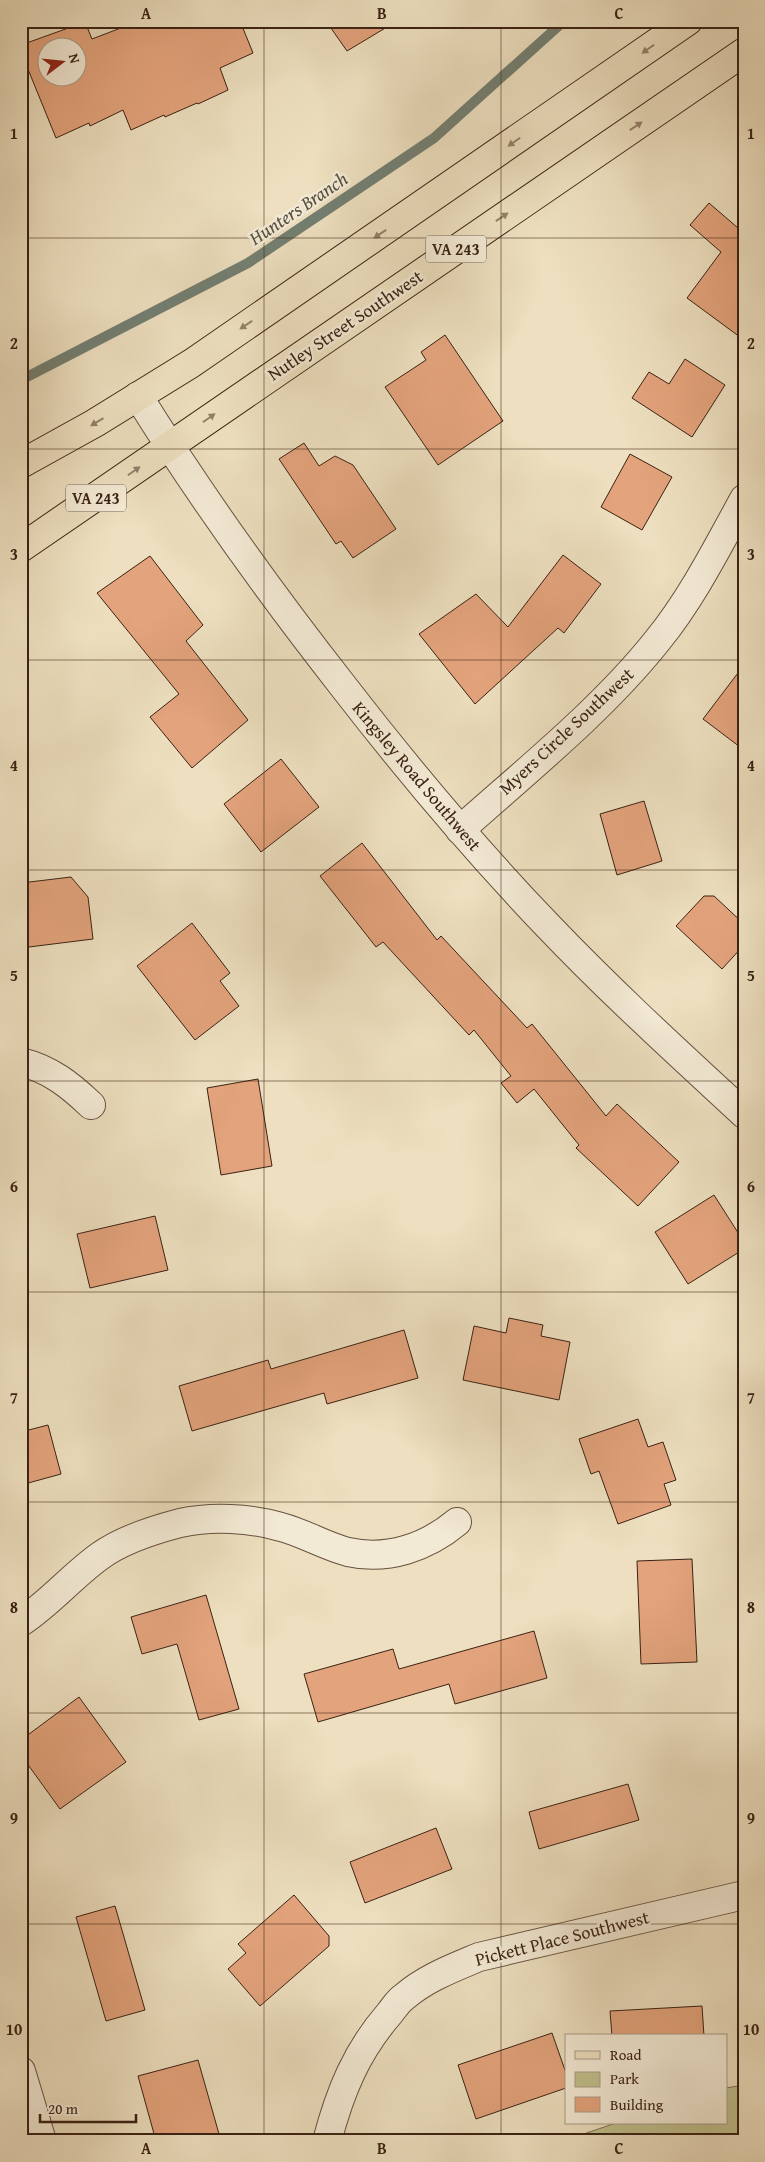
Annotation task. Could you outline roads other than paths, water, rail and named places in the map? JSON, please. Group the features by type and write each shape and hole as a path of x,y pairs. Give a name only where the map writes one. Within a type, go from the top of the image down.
{"main road":[{"path":"21,464 192,363 688,21"},
{"name":"Nutley Street Southwest","path":"21,548 744,52"}],"street":[{"name":"Kingsley Road Southwest","path":"138,396 169,446 284,611 388,744 460,830 549,928 744,1114"},
{"name":"Myers Circle Southwest","path":"460,830 613,692 658,641 700,579 744,499"},
{"path":"21,1062 36,1066 66,1082 91,1105"},
{"path":"21,1622 100,1556 139,1535 181,1523 223,1519 264,1522 349,1552 381,1555 412,1549 441,1535 457,1522"},
{"name":"Pickett Place Southwest","path":"327,2141 350,2071 373,2032 404,1997 439,1974 479,1957 744,1895"},
{"path":"21,2072 42,2141"}],"waterway":[{"name":"Hunters Branch","path":"21,380 248,263 434,138 564,21"}]}
